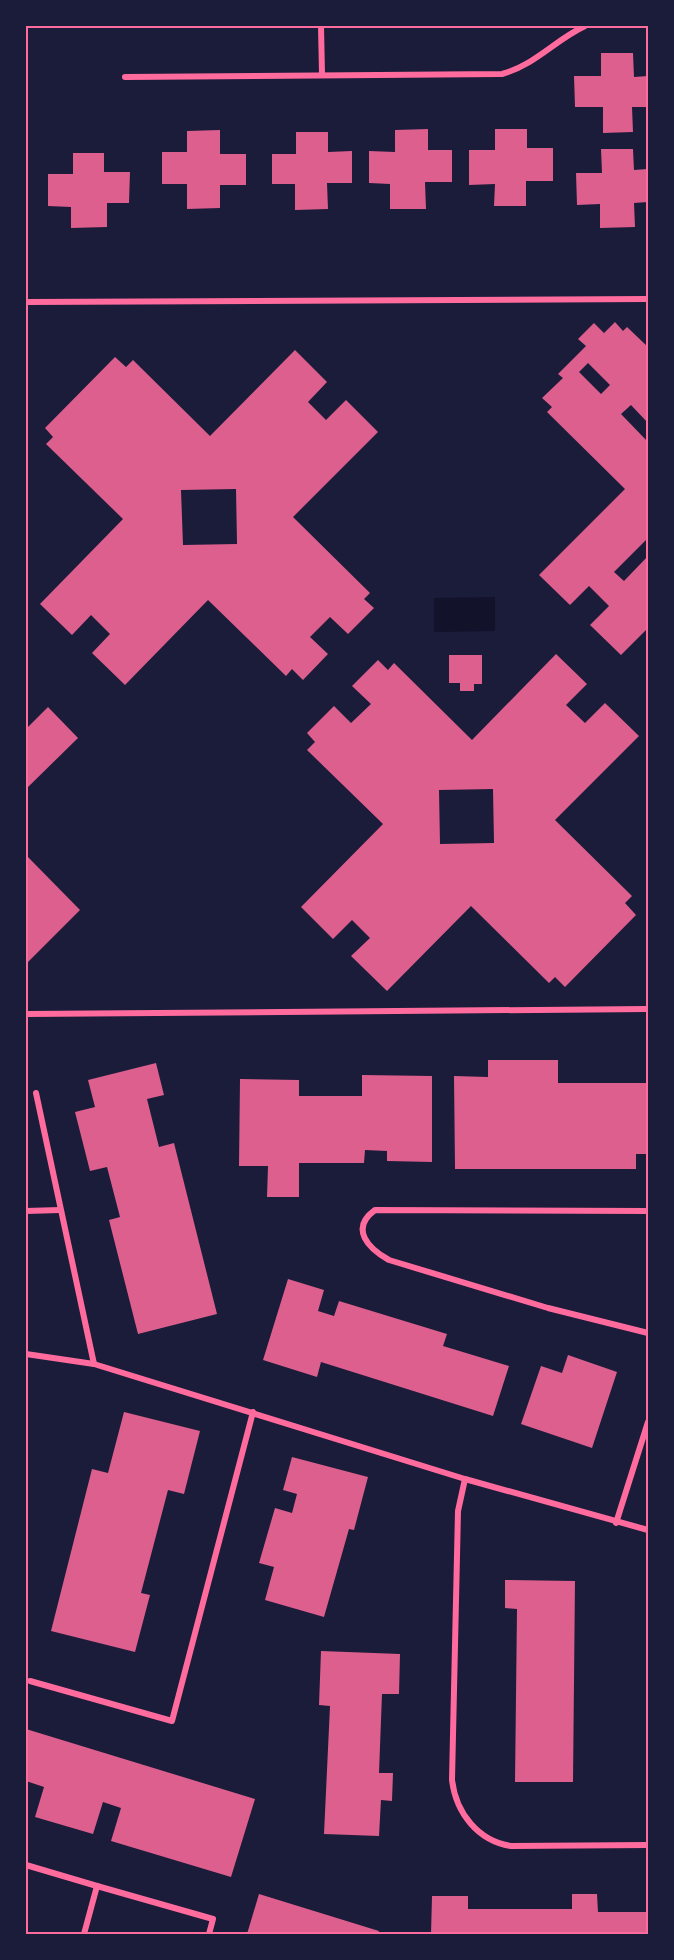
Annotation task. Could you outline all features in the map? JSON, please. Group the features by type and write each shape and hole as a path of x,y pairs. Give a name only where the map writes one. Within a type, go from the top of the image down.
{"street":[{"path":"321,26 322,74"},
{"path":"125,77 322,74 502,75 520,69 565,36 585,26"},
{"path":"26,302 648,299"},
{"path":"26,1014 648,1009"},
{"path":"36,1094 94,1364"},
{"path":"26,1211 60,1210"},
{"path":"648,1211 375,1210 367,1216 363,1226 365,1240 373,1251 389,1260 548,1308 648,1334"},
{"path":"26,1354 94,1364 465,1479 616,1523 648,1530"},
{"path":"30,1681 172,1721 253,1412"},
{"path":"616,1523 648,1422"},
{"path":"465,1479 458,1511 453,1780 454,1792 462,1811 472,1826 495,1843 511,1846 648,1845"},
{"path":"26,1865 213,1919 208,1935"},
{"path":"84,1935 97,1886"}],"shaded area":[{"path":"495,597 495,631 434,632 434,598"}],"building":[{"path":"601,53 633,53 634,77 648,76 648,107 632,107 633,132 603,133 603,107 575,107 574,76 601,76"},
{"path":"428,129 428,150 452,150 452,182 425,182 426,209 390,209 390,184 369,183 369,151 395,152 395,130"},
{"path":"495,129 527,129 527,148 553,148 553,181 526,181 526,206 494,206 495,184 469,185 469,150 495,150"},
{"path":"220,130 220,154 246,154 246,185 220,185 220,208 187,209 187,184 162,184 162,152 187,152 187,131"},
{"path":"296,132 328,132 328,152 352,151 352,183 327,183 328,209 295,210 295,184 272,184 272,154 296,154"},
{"path":"601,149 633,149 634,170 648,169 648,202 634,203 635,227 600,228 600,204 577,205 576,173 602,173"},
{"path":"73,153 104,153 104,172 130,172 129,203 107,203 107,227 71,228 71,207 48,206 48,174 73,174"},
{"path":"615,322 623,331 627,327 648,347 648,423 631,405 621,414 648,442 648,538 614,572 624,581 648,556 648,628 621,655 590,625 609,606 589,586 570,605 539,575 625,489 547,412 552,407 542,398 563,378 558,374 586,346 578,339 594,323 604,333","holes":["588,363 610,385 601,394 579,372"]},
{"path":"295,350 327,382 308,402 326,420 346,400 378,432 293,517 370,593 364,599 374,608 348,634 330,617 310,637 328,654 303,680 292,669 286,676 208,600 125,685 92,653 110,634 91,615 72,635 40,604 123,519 46,444 53,437 45,428 115,357 126,367 133,360 210,436","holes":["236,489 237,544 183,545 181,490"]},
{"path":"556,654 587,684 566,705 585,723 605,703 639,736 555,820 632,896 625,903 636,915 565,987 555,977 549,983 471,906 387,991 351,956 370,938 352,920 333,939 301,907 383,824 307,750 315,742 307,733 334,706 351,723 371,704 352,686 378,660 388,670 394,663 472,740","holes":["493,789 494,843 440,844 439,790"]},
{"path":"449,655 482,655 482,684 474,684 474,691 460,691 460,683 449,683"},
{"path":"48,707 78,738 26,789 26,729"},
{"path":"26,855 80,910 26,964"},
{"path":"488,1060 558,1060 558,1083 648,1083 648,1154 636,1154 636,1169 455,1169 454,1076 488,1077"},
{"path":"156,1063 164,1095 147,1099 159,1147 174,1143 217,1314 138,1334 109,1220 120,1217 107,1167 90,1171 75,1112 95,1107 88,1080"},
{"path":"362,1075 432,1076 432,1162 387,1161 387,1151 365,1150 364,1163 299,1163 299,1197 267,1197 268,1166 239,1166 240,1079 299,1080 299,1096 362,1096"},
{"path":"288,1279 324,1290 318,1311 334,1316 339,1301 447,1334 443,1346 509,1366 493,1416 321,1362 317,1377 263,1360"},
{"path":"568,1355 617,1372 592,1448 521,1424 541,1366 562,1373"},
{"path":"124,1412 200,1431 184,1494 168,1490 141,1593 150,1595 135,1652 51,1631 92,1469 108,1473"},
{"path":"292,1457 368,1477 354,1530 349,1529 324,1617 265,1600 274,1567 259,1563 275,1508 292,1513 297,1494 283,1490"},
{"path":"505,1580 575,1581 573,1782 515,1782 517,1609 505,1608"},
{"path":"321,1651 400,1654 399,1694 382,1694 379,1773 393,1773 392,1801 381,1800 379,1836 324,1834 330,1706 319,1705"},
{"path":"26,1729 255,1799 231,1877 111,1841 121,1808 103,1802 93,1834 35,1817 44,1787 26,1781"},
{"path":"259,1894 379,1931 378,1934 247,1934"},
{"path":"572,1894 597,1894 598,1912 648,1912 648,1934 431,1934 432,1896 468,1896 468,1909 572,1909"}]}
